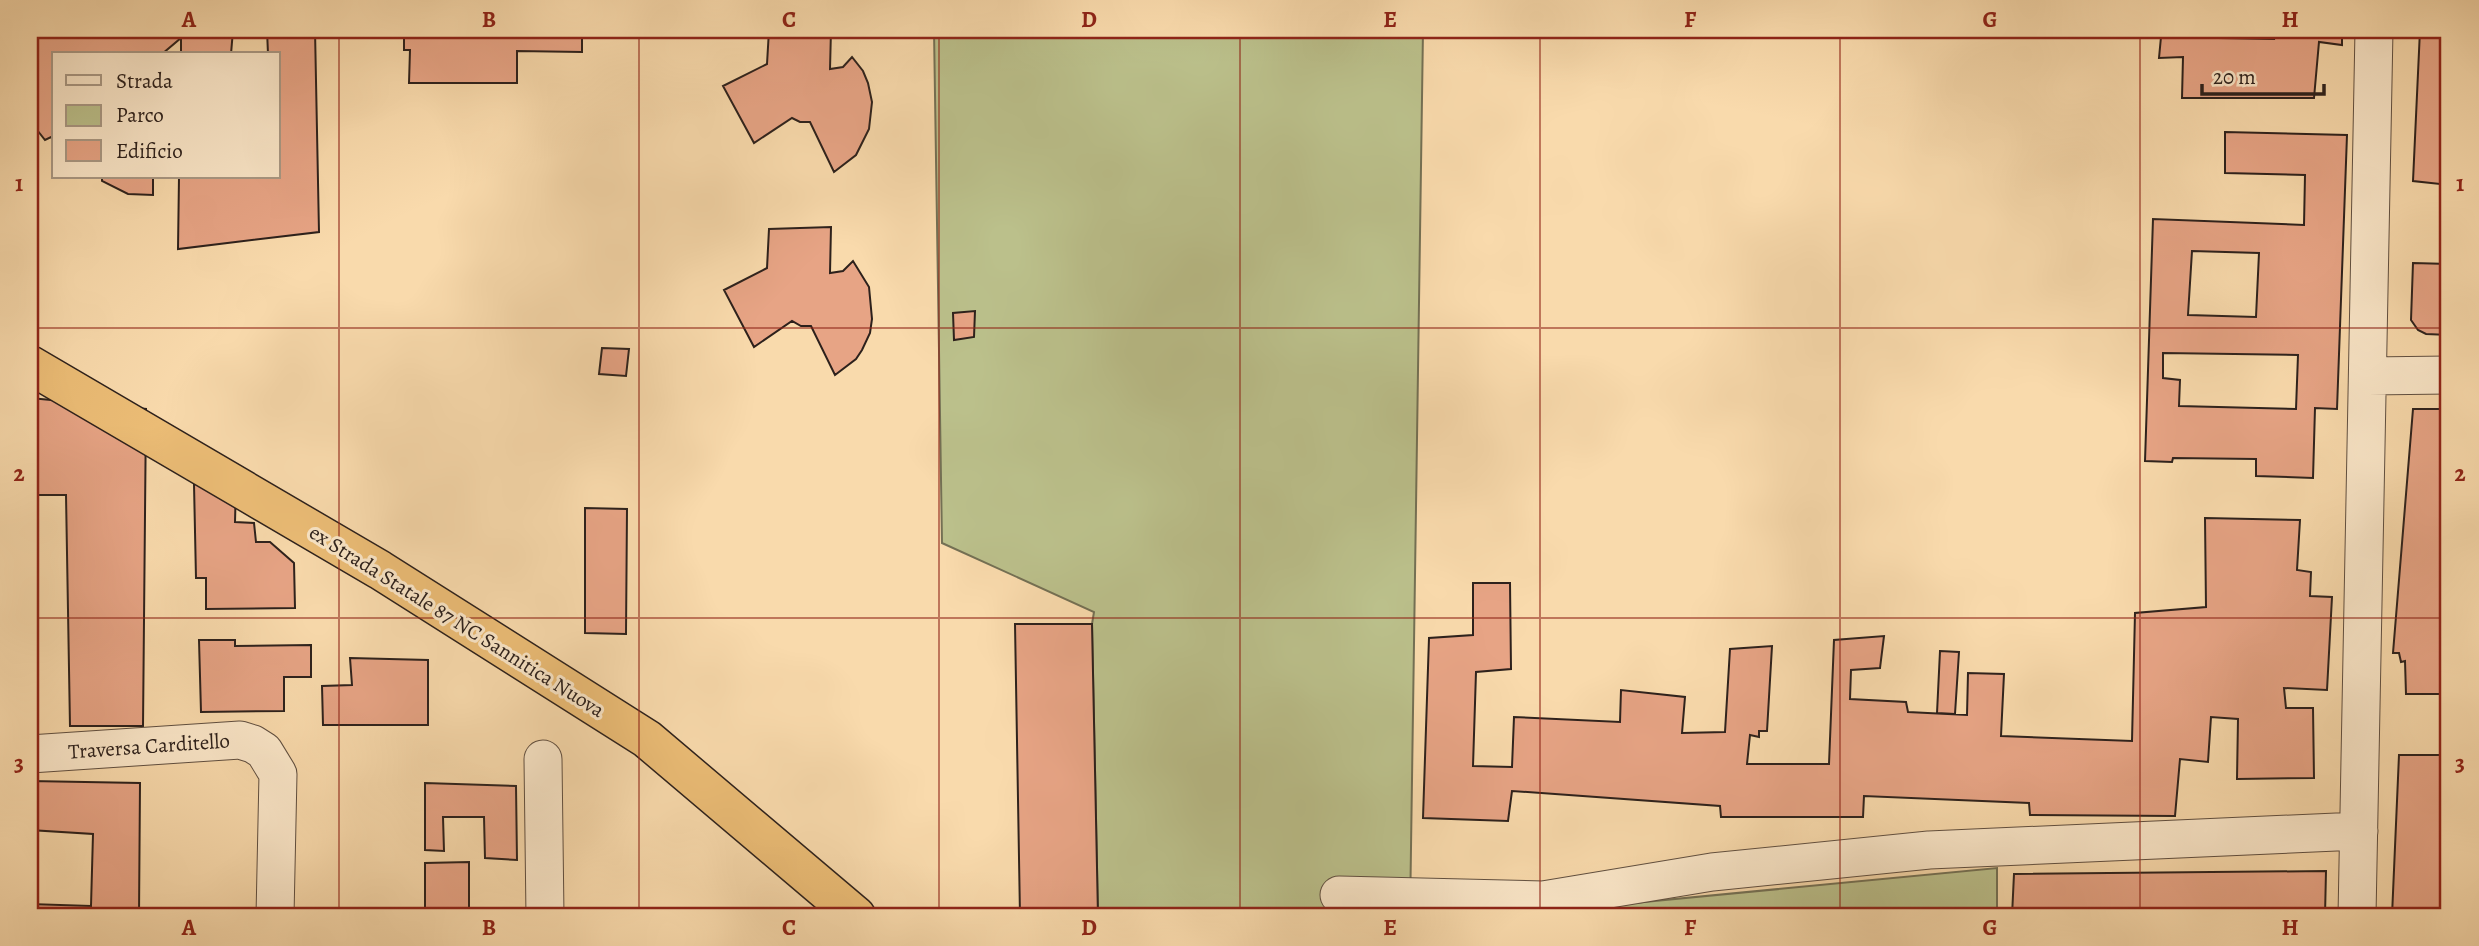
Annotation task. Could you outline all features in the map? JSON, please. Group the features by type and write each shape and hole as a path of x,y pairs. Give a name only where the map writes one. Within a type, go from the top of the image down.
{"highway":[{"name":"ex Strada Statale 87 NC Sannitica Nuova","path":"30,365 380,570 647,739 856,916"}],"street":[{"path":"2357,916 2374,30"},
{"path":"2368,376 2449,375"},
{"name":"Traversa Carditello","path":"30,754 240,740 264,751 278,774 275,916"},
{"path":"543,759 545,916"},
{"path":"1339,895 1543,900 1712,872 1928,850 2359,831"}],"green space":[{"path":"934,30 1423,30 1410,916 1098,916 1092,624 1094,612 942,543"},
{"path":"1997,868 1997,916 1498,916"}],"building":[{"path":"43,30 233,30 231,52 181,52 181,38 164,52 52,52 52,139 45,140 30,121 30,40"},
{"path":"267,30 315,30 319,232 178,249 179,178 280,178 280,52 268,52"},
{"path":"404,30 582,30 582,52 517,51 517,83 409,83 410,50 404,50"},
{"path":"769,30 831,30 830,69 843,67 852,57 863,71 872,102 869,129 856,155 834,172 810,122 800,122 792,118 754,143 723,86 767,64"},
{"path":"2273,30 2342,30 2342,45 2319,42 2314,98 2182,98 2183,57 2159,58 2161,37 2274,39"},
{"path":"2420,30 2449,30 2449,185 2413,181"},
{"path":"2225,132 2347,135 2337,409 2315,408 2313,478 2256,476 2256,459 2173,458 2172,462 2145,461 2153,219 2304,225 2305,175 2225,173","holes":["2192,251 2259,253 2256,317 2188,315","2163,353 2298,355 2296,409 2179,406 2180,380 2163,378"]},
{"path":"102,178 153,178 153,195 128,194 102,181"},
{"path":"831,227 830,273 843,271 853,261 869,287 872,319 870,333 862,350 856,359 835,375 811,326 801,326 792,321 754,347 724,290 767,268 769,229"},
{"path":"2413,263 2449,264 2449,335 2426,334 2418,330 2411,320"},
{"path":"975,311 974,337 954,340 953,313"},
{"path":"602,348 629,349 626,376 599,374"},
{"path":"30,398 146,409 143,726 70,726 66,495 30,495"},
{"path":"2413,409 2449,409 2446,501 2449,501 2449,587 2444,587 2444,621 2449,621 2449,694 2406,694 2405,661 2401,662 2399,653 2393,653"},
{"path":"236,483 235,522 254,523 256,542 270,542 294,563 295,608 206,609 206,578 196,578 194,484"},
{"path":"585,508 627,509 626,634 585,633"},
{"path":"2205,518 2300,520 2297,570 2311,572 2310,596 2332,597 2327,690 2284,688 2286,708 2313,708 2314,778 2237,779 2238,719 2211,717 2208,762 2180,759 2175,816 2030,815 2029,803 1864,796 1863,817 1721,817 1720,806 1512,791 1508,821 1423,818 1429,638 1473,635 1473,583 1510,583 1511,669 1476,672 1473,766 1512,767 1514,717 1620,722 1621,690 1685,697 1682,733 1725,732 1730,649 1772,646 1767,731 1759,731 1759,737 1750,735 1747,764 1829,764 1834,640 1884,636 1880,668 1851,670 1850,699 1906,702 1908,712 1967,715 1968,673 2004,674 2001,736 2132,741 2135,613 2206,607"},
{"path":"1015,624 1092,624 1098,916 1020,916"},
{"path":"199,640 235,640 235,646 311,645 311,677 284,677 284,711 201,712"},
{"path":"1940,651 1959,652 1955,714 1937,713"},
{"path":"350,658 428,660 428,725 323,725 322,686 352,685"},
{"path":"2399,755 2449,755 2449,916 2392,916"},
{"path":"30,781 140,783 139,916 30,916 30,904 91,906 93,834 30,830"},
{"path":"425,783 516,786 517,860 485,858 484,817 443,817 444,851 425,850"},
{"path":"469,862 469,915 481,916 425,916 425,863"},
{"path":"2326,871 2325,916 2012,916 2014,874"}]}
